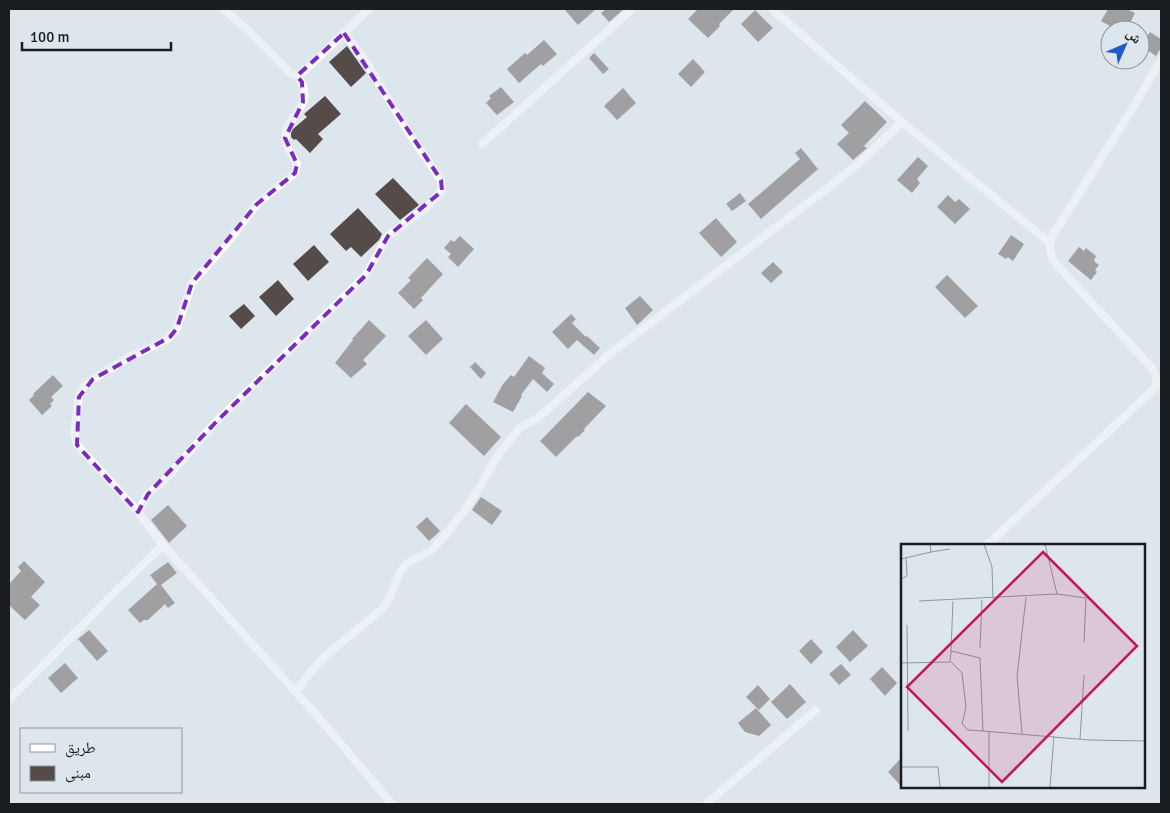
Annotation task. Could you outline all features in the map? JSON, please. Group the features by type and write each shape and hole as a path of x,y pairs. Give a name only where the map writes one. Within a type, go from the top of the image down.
{"street":[{"path":"223,9 249,31 290,73 297,76 302,82 305,94 303,102 289,126 285,138 286,145 297,164 295,173 258,204 192,283 180,321 170,337 129,357 93,378 83,387 79,397 74,432 77,446 138,512 164,545 296,692 392,804"},
{"path":"297,76 370,9"},
{"path":"482,144 632,9"},
{"path":"772,9 902,122 1050,243"},
{"path":"138,512 148,494 163,482 216,422 362,278 388,236 426,209 442,191 441,180 407,130 365,60 344,32"},
{"path":"988,544 1157,386 1153,369 1052,260 1050,243 1161,60"},
{"path":"296,692 307,674 322,658 382,609 389,599 400,572 408,563 432,550 448,533 468,506 500,452 520,428 539,417 611,353 858,164 902,122"},
{"path":"9,700 164,545"},
{"path":"706,804 816,710"}],"highlighted area":[{"path":"344,33 441,180 442,191 388,236 366,275 216,422 148,494 138,512 77,445 79,397 93,379 170,337 177,328 192,283 257,204 295,173 297,164 285,138 303,102 302,82 297,76"}],"building":[{"path":"564,9 596,9 578,25"},
{"path":"606,9 624,9 609,22 601,13"},
{"path":"698,9 734,9 708,38 688,19"},
{"path":"1108,9 1127,9 1135,13 1132,20 1102,20"},
{"path":"755,10 773,28 758,42 741,24"},
{"path":"1150,32 1161,39 1161,48 1156,56 1150,52"},
{"path":"544,40 557,54 543,66 541,64 519,83 507,69"},
{"path":"347,46 366,73 351,87 329,62"},
{"path":"594,53 609,69 603,74 589,58"},
{"path":"693,59 705,72 691,87 678,74"},
{"path":"501,87 514,102 497,115 486,103 491,98 489,96"},
{"path":"623,88 636,103 617,120 604,106"},
{"path":"325,96 341,114 318,134 323,139 310,153 296,139 294,140 291,137 291,133 307,117 304,114"},
{"path":"865,101 887,122 864,146 867,148 853,160 837,144 849,133 841,125"},
{"path":"801,148 818,169 761,219 748,204 800,159 795,153"},
{"path":"918,157 928,166 917,179 920,183 912,193 897,180"},
{"path":"393,178 419,205 400,220 375,194"},
{"path":"740,193 746,201 732,211 726,204"},
{"path":"948,195 955,202 959,199 970,209 955,224 937,207"},
{"path":"358,208 382,234 379,240 361,257 351,247 346,251 330,234"},
{"path":"716,218 737,242 721,257 699,233"},
{"path":"1011,235 1024,244 1013,261 1008,257 1006,259 998,254"},
{"path":"460,236 474,249 458,267 448,257 451,254 444,248 451,240 454,242"},
{"path":"314,245 329,262 308,281 293,264"},
{"path":"1079,247 1084,251 1086,248 1096,256 1094,261 1099,265 1095,270 1097,272 1091,280 1068,261"},
{"path":"427,258 443,274 421,298 423,300 414,309 398,293 411,280 408,278"},
{"path":"773,262 783,272 771,283 761,273"},
{"path":"947,275 978,306 965,318 935,287"},
{"path":"278,280 294,299 276,316 259,297"},
{"path":"640,296 653,310 637,325 625,308"},
{"path":"244,304 255,316 241,329 229,316"},
{"path":"571,314 576,319 572,323 600,348 594,355 577,340 568,349 552,332"},
{"path":"369,320 386,336 363,360 367,364 351,378 335,363 352,339"},
{"path":"426,320 443,339 426,355 408,336"},
{"path":"529,356 545,368 542,373 554,384 547,392 533,379 521,395 513,412 493,402 503,384 511,375 514,377"},
{"path":"475,362 486,373 481,379 470,367"},
{"path":"53,375 63,386 51,397 54,400 50,404 52,406 42,415 29,400"},
{"path":"588,392 606,406 585,430 556,457 540,441"},
{"path":"466,404 501,437 484,456 449,423"},
{"path":"481,497 502,511 492,525 472,510"},
{"path":"168,505 187,526 169,543 151,520"},
{"path":"427,517 440,531 429,541 416,527"},
{"path":"24,561 45,582 31,597 40,605 25,620 9,605 9,584 21,571 18,567"},
{"path":"168,562 177,573 161,585 175,603 168,608 165,604 148,620 140,623 128,610 157,584 150,575"},
{"path":"89,630 108,651 97,661 78,639"},
{"path":"853,630 868,646 850,662 836,647"},
{"path":"811,639 823,652 811,664 799,651"},
{"path":"65,663 78,678 61,693 48,678"},
{"path":"841,664 851,675 839,685 829,674"},
{"path":"882,667 897,683 885,696 870,679"},
{"path":"790,684 806,702 787,719 771,702"},
{"path":"758,685 770,699 759,710 746,697"},
{"path":"756,708 771,725 759,736 745,732 738,723"},
{"path":"901,758 901,786 888,772"}]}
